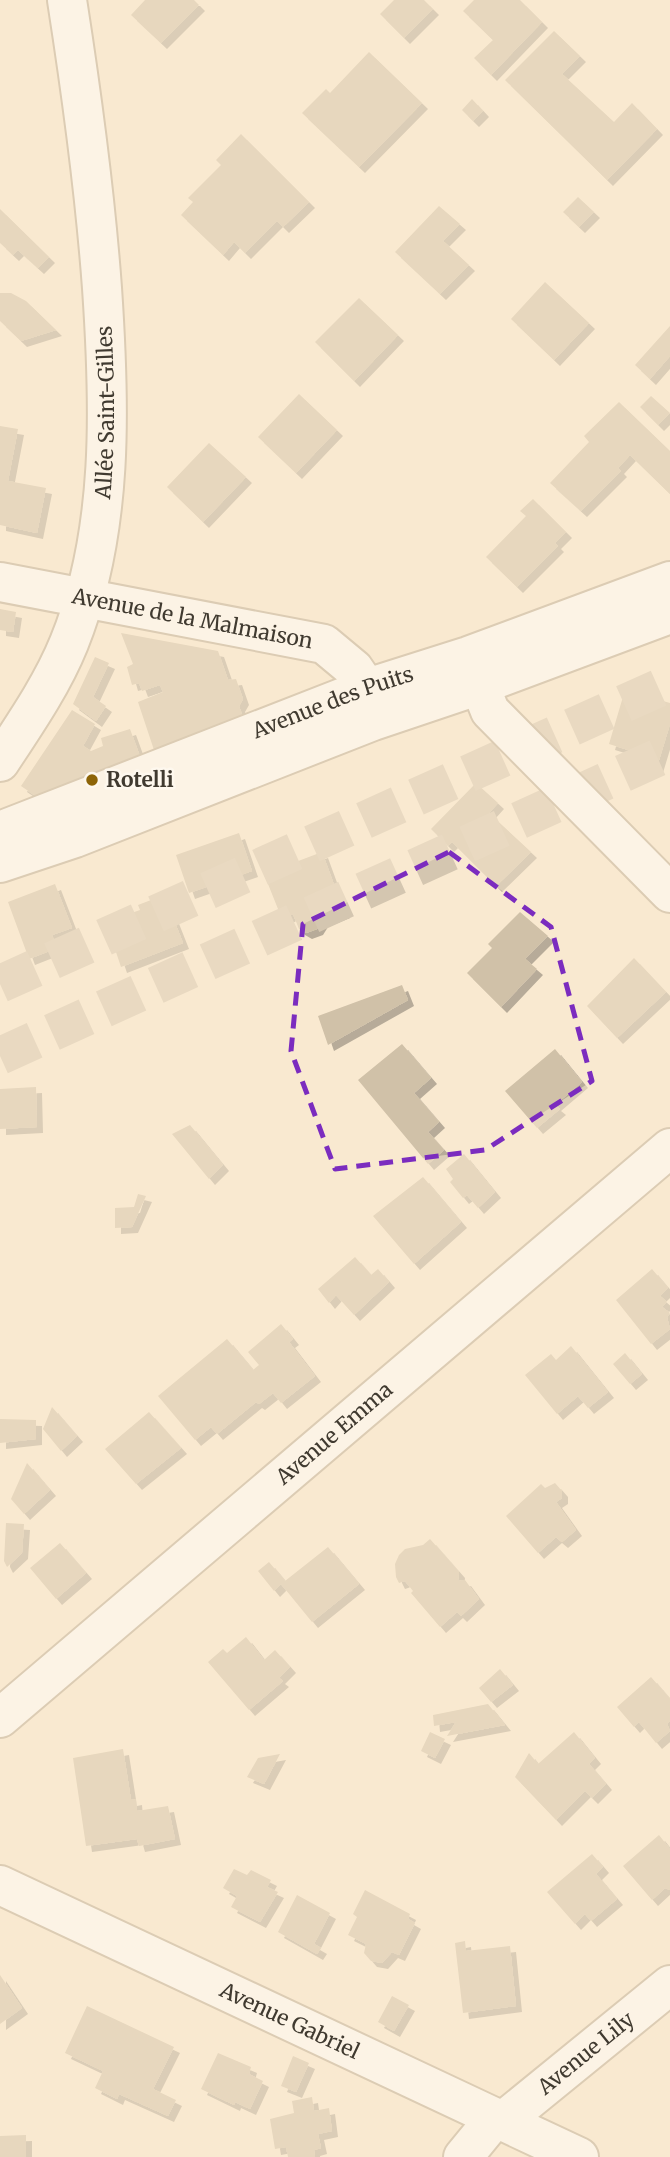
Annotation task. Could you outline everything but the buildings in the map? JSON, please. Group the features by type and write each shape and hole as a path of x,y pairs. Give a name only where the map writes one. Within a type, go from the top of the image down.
{"street":[{"name":"Allée Saint-Gilles","path":"0,762 33,711 69,645 84,600 98,529 109,390 97,234 80,78 67,0"},
{"name":"Avenue des Puits","path":"0,831 160,787 373,721 474,671 670,581"},
{"name":"Avenue de la Malmaison","path":"0,582 324,644 354,669 367,688"},
{"name":"Avenue des Puits","path":"0,863 367,688 474,671 670,614"},
{"path":"474,671 490,711 670,893"},
{"name":"Avenue Emma","path":"0,1718 670,1148"},
{"name":"Avenue Gabriel","path":"0,1885 579,2157"},
{"name":"Avenue Lily","path":"463,2157 499,2119 670,1985"}],"highlighted area":[{"path":"449,852 551,927 592,1081 485,1150 335,1169 291,1051 303,924"}],"tunnel":[{"path":"0,984 670,683"},
{"path":"0,1056 670,752"}],"place":[{"name":"Rotelli","path":"92,780"}]}
